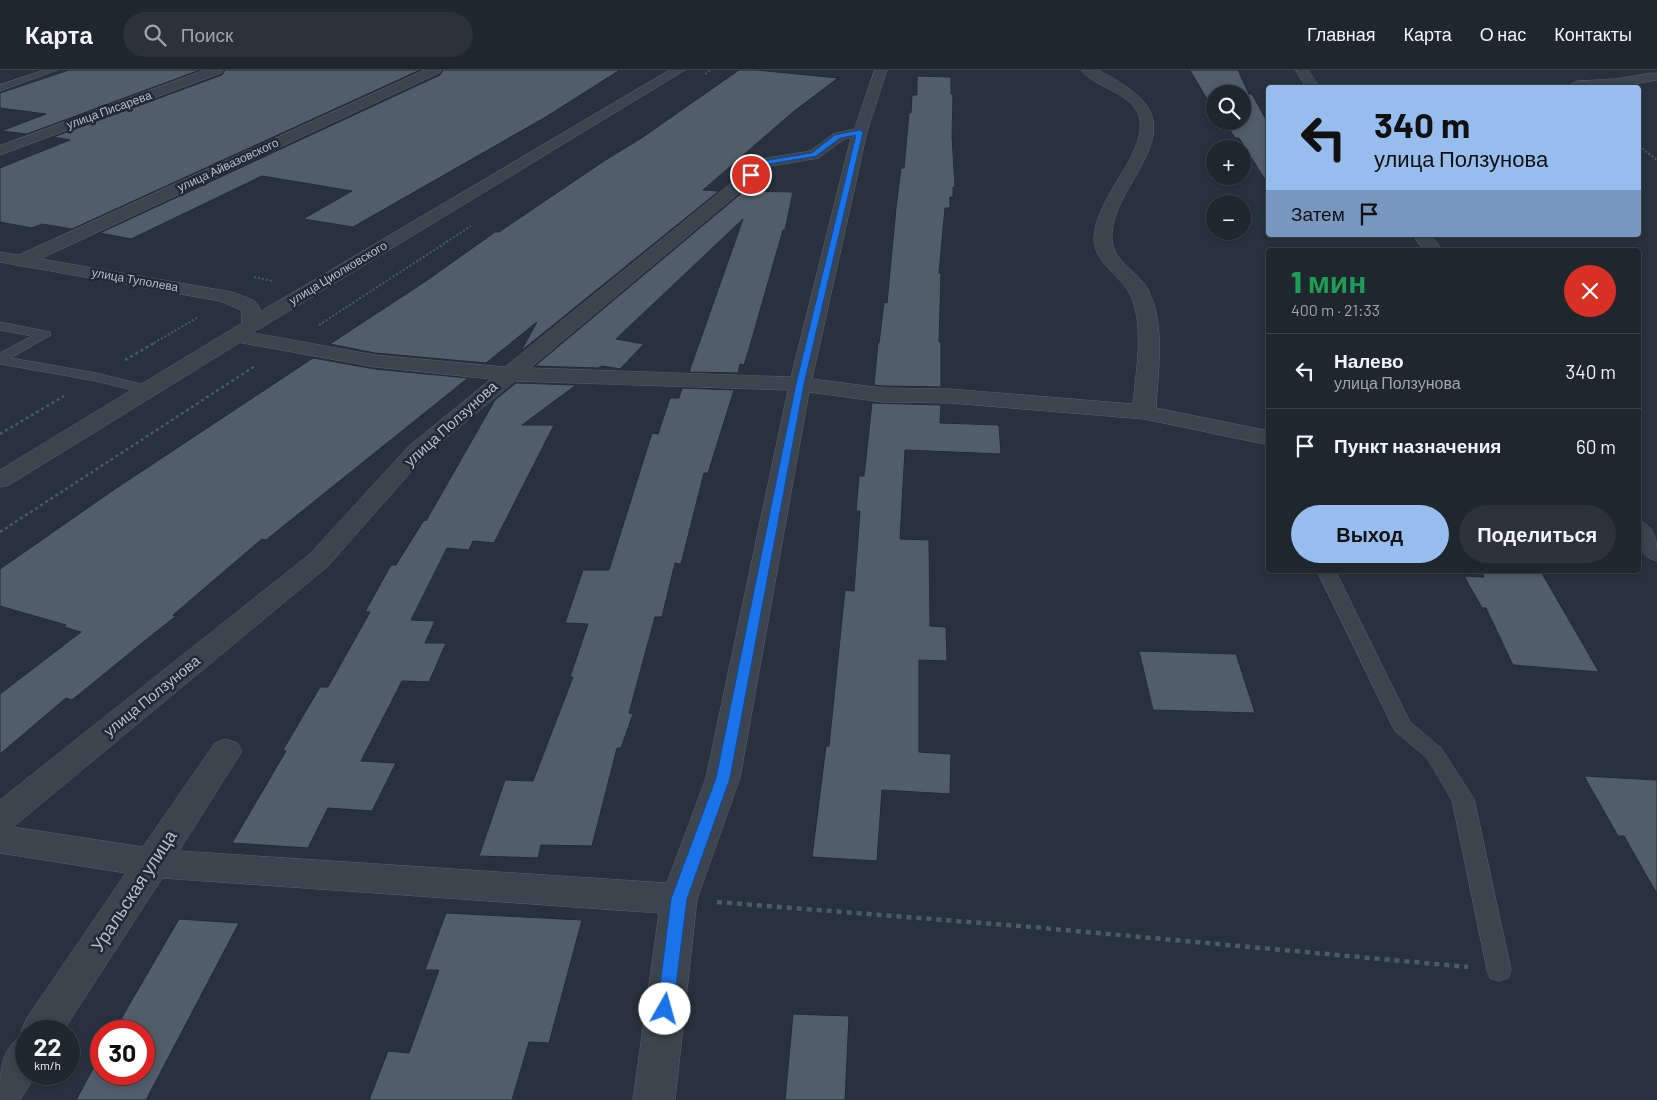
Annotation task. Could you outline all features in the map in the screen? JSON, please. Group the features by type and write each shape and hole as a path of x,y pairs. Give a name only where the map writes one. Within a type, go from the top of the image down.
{"street":[{"name":"улица Писарева","path":"0,151 217,70"},
{"name":"улица Айвазовского","path":"21,261 435,70"},
{"name":"улица Циолковского","path":"0,480 245,330 678,70"},
{"path":"654,1100 679,899 723,778 800,384 860,132 874,84 881,70"},
{"path":"1087,70 1134,98 1147,121 1146,137 1105,220 1103,240 1111,262 1137,289 1146,317 1147,361 1144,412"},
{"path":"1302,70 1312,85"},
{"path":"1636,70 1655,77"},
{"path":"1577,85 1616,83 1655,77"},
{"name":"улица Ползунова","path":"0,819 320,560 417,451 507,374 766,162 814,155 838,137 860,132"},
{"path":"1423,237 1432,248"},
{"name":"улица Туполева","path":"0,257 225,296 251,307 245,330"},
{"path":"245,330 288,345 375,361 507,374 800,384 882,395 950,396 1144,412 1266,437"},
{"path":"1641,532 1657,553"},
{"name":"Уральская улица","path":"49,1020 226,751"},
{"path":"0,839 152,863 679,899"},
{"path":"0,1094 15,1071"}],"lane":[{"path":"0,88 53,70"},
{"path":"0,326 45,335 0,359"},
{"path":"0,359 96,377 148,390"},
{"path":"1327,573 1402,726 1434,753 1463,798 1499,970"}],"path":[{"path":"703,75 711,70"},
{"path":"1641,148 1657,160"},
{"path":"0,532 479,221"},
{"path":"253,277 279,282"},
{"path":"0,434 262,279"},
{"path":"679,899 1032,928 1499,970"}],"building":[{"path":"69,70 200,70 27,134 1,131 46,114 0,108 0,93"},
{"path":"225,70 420,70 72,229 42,224 32,228 0,222 0,168 70,140 53,137 222,75"},
{"path":"443,70 620,70 544,118 353,227 303,219 352,191 262,176 131,239 100,233 440,75"},
{"path":"739,70 838,78 793,112 703,190 719,191 521,351 537,322 486,363 375,353 330,344 426,281 495,232 499,232 643,137"},
{"path":"1190,70 1238,70 1245,85 1206,85 1206,98"},
{"path":"917,76 951,77 951,94 953,94 952,136 955,187 953,187 953,197 950,197 950,208 945,208 939,273 941,273 939,342 941,342 941,387 874,385 884,302 887,303 901,168 904,168 912,95 917,95"},
{"path":"1252,94 1266,120 1266,181 1251,157 1251,140 1235,138 1230,130 1251,130"},
{"path":"744,191 793,192 785,230 783,230 749,349 744,365 740,364 738,373 689,372 743,219 616,339 644,344 620,369 602,366 598,368 535,366"},
{"path":"313,358 375,369 468,378 266,540 262,539 173,615 176,616 72,700 66,698 0,754 0,694 81,632 64,627 66,625 0,606 0,569 115,489"},
{"path":"516,383 576,385 522,425 554,425 494,543 473,541 469,550 447,548 411,620 435,621 425,643 446,643 429,682 402,681 361,761 396,763 372,811 328,808 308,848 232,843 286,751 283,750 320,687 328,687 370,612 365,612 391,565 396,565 424,520 426,521 495,400"},
{"path":"682,388 734,390 708,473 704,473 681,564 675,563 662,617 655,617 629,713 633,714 621,748 617,748 592,846 541,845 538,858 479,856 505,780 533,781 573,677 570,677 588,624 565,623 583,570 609,570 652,433 658,434 670,398 679,398"},
{"path":"872,403 941,405 940,423 999,425 1001,454 905,450 900,539 929,540 930,626 946,627 947,661 919,660 919,752 951,754 950,794 882,790 877,861 812,857 826,746 829,746 845,590 854,591 860,511 856,511 859,476 864,476"},
{"path":"1482,573 1542,573 1599,672 1513,665 1486,608 1482,608 1464,576 1484,577"},
{"path":"1139,651 1236,654 1255,713 1153,710"},
{"path":"1584,776 1657,780 1657,894 1624,836 1618,836"},
{"path":"446,913 582,920 549,1043 529,1042 512,1100 369,1100 388,1051 409,1053 439,970 425,970"},
{"path":"179,919 239,923 155,1083 155,1020 120,1020"},
{"path":"793,1014 849,1016 845,1100 785,1100"},
{"path":"90,1074 90,1085 154,1085 146,1100 76,1100"}],"route":[{"path":"665,1009 679,899 723,778 800,384 860,132 838,137 814,155 766,162 751,175"}]}
